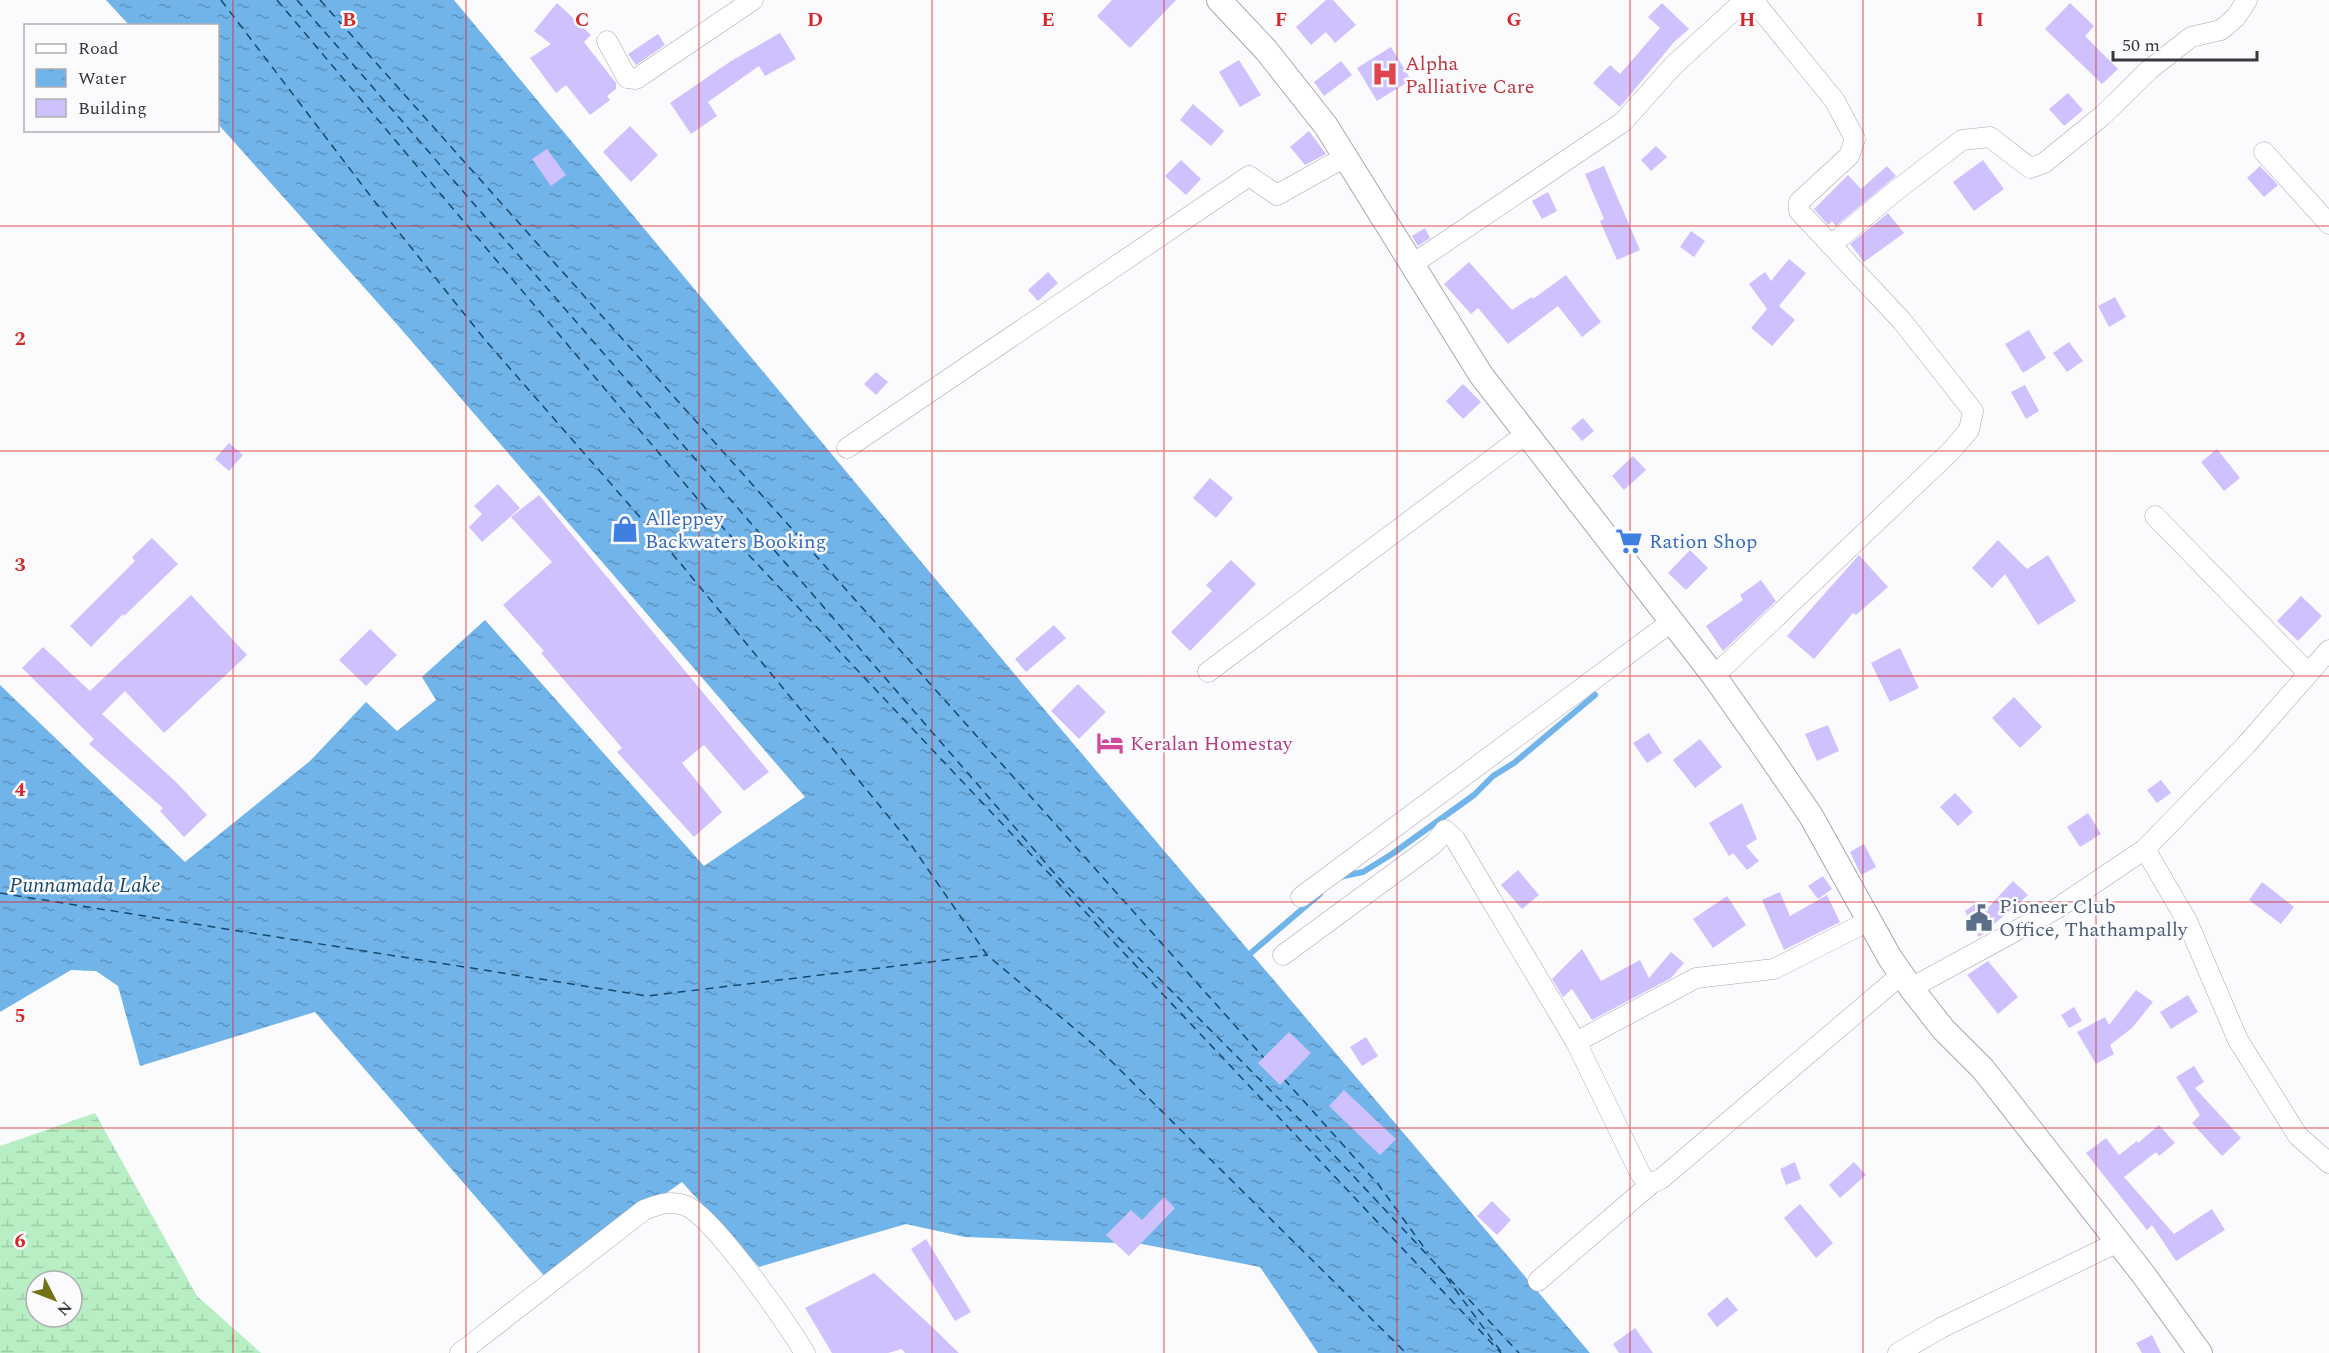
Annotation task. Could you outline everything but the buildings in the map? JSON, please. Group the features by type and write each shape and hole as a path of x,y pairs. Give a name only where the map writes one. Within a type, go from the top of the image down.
{"main road":[{"path":"1219,0 1266,50 1326,126 1414,262 1426,288 1481,375 1714,676 1811,816 1869,921 1906,981 1943,1029 1983,1069 2118,1242 2200,1353"}],"street":[{"path":"607,41 627,78 636,79 753,0"},
{"path":"1414,262 1623,122 1674,65 1745,0"},
{"path":"1714,676 1951,451 1970,430 1973,411 1902,321 1799,211 1799,202 1849,156 1855,139 1835,101 1753,0"},
{"path":"1831,245 1962,140 1990,137 2030,168 2044,163 2102,116 2148,70 2191,37 2221,30 2236,17 2247,0"},
{"path":"2264,152 2329,224"},
{"path":"847,448 1249,176 1277,195 1345,157"},
{"path":"1208,672 1526,434"},
{"path":"2155,516 2308,673"},
{"path":"1301,897 1671,622"},
{"path":"1538,1281 1652,1183 1662,1179 1906,981 2056,909 2145,849 2246,745 2329,650"},
{"path":"1283,955 1434,844 1445,830 1455,839 1576,1042 1640,1173 1645,1180 1652,1183"},
{"path":"2145,849 2187,921 2238,1040 2298,1136 2329,1162"},
{"path":"1576,1042 1696,978 1774,969 1869,921"},
{"path":"460,1353 644,1210 669,1202 686,1205 706,1220 777,1309 805,1353"},
{"path":"1898,1353 1941,1328 2118,1242"}],"green space":[{"path":"95,1113 197,1296 261,1353 0,1353 0,1146"}],"water":[{"name":"Punnamada Lake","path":"106,0 454,0 1027,689 1590,1353 1318,1353 1260,1267 1142,1244 965,1237 906,1224 759,1267 682,1182 546,1278 315,1012 140,1066 118,986 96,971 71,970 0,1012 0,685 185,862 310,761 366,702 397,731 436,700 422,677 485,620 704,866 805,797 395,322 219,125 219,24 128,24"}],"waterway":[{"path":"1339,877 1363,872 1392,854 1474,795 1493,776 1514,763 1595,695"},
{"path":"1252,952 1320,894"}],"ferry route":[{"path":"221,0 385,215 486,341 681,564 907,839 987,955 1100,1050 1406,1353"},
{"path":"277,0 712,516 1501,1353"},
{"path":"297,0 1057,876 1315,1135 1519,1353"},
{"path":"320,0 1264,1058"},
{"path":"0,893 647,996 987,955"},
{"path":"1284,1079 1378,1184 1428,1253"},
{"path":"1438,1266 1502,1353"}],"place":[{"name":"Alpha Palliative Care","path":"1385,74"},
{"name":"Alleppey Backwaters Booking","path":"625,529"},
{"name":"Ration Shop","path":"1629,541"},
{"name":"Keralan Homestay","path":"1110,743"},
{"name":"Pioneer Club Office, Thathampally","path":"1979,918"}]}
